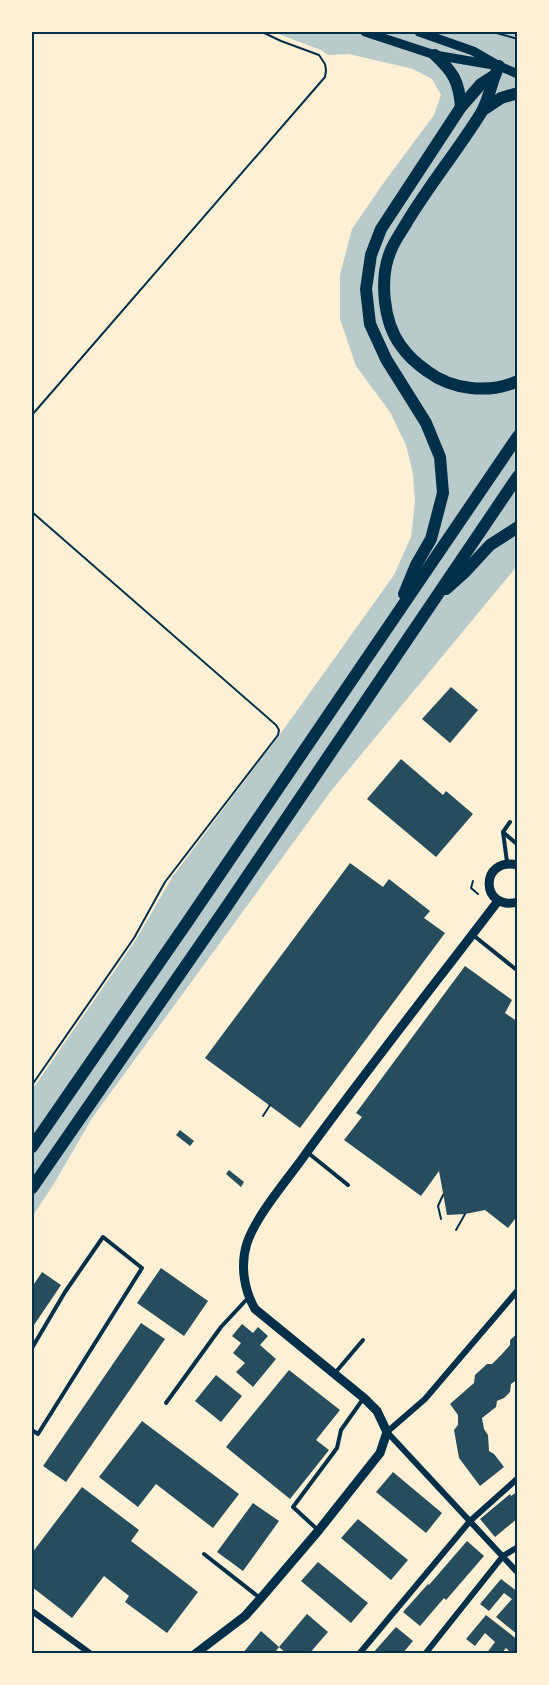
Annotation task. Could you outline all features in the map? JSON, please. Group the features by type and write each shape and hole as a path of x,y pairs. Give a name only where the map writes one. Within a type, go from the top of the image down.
{"highway":[{"path":"435,55 450,68 460,92 461,107"},
{"path":"394,619 416,566 431,539 443,493 440,457 426,423 386,359 370,324 366,289 370,255 381,229 461,107 481,84 497,71"},
{"path":"497,71 482,111 417,205 391,250 385,274 384,293 390,323 399,344 412,360 432,375 452,384 475,389 498,388 518,381"},
{"path":"482,111 501,98 518,93"},
{"path":"32,1147 518,436"},
{"path":"32,1188 227,906 518,476"},
{"path":"430,604 490,545 518,527"}],"street":[{"path":"365,32 435,55 518,74"},
{"path":"419,32 473,51 497,71"},
{"path":"518,865 507,863 497,867 491,874 488,884 491,894 498,901 507,904 518,902"},
{"path":"498,901 338,1109 262,1214 247,1243 244,1262 245,1286 255,1310 364,1398 377,1411 387,1432 518,1573"},
{"path":"195,1653 245,1616 319,1530 380,1453 387,1432 425,1399 518,1290"},
{"path":"359,1653 470,1521 518,1478"},
{"path":"425,1653 503,1556 518,1547"},
{"path":"32,1611 91,1653"}],"lane":[{"path":"507,863 502,832 510,822"},
{"path":"502,832 518,845"},
{"path":"472,934 518,971"},
{"path":"307,1152 348,1185"},
{"path":"32,1348 65,1292 103,1237 142,1268 38,1434 32,1430"},
{"path":"166,1403 221,1327 248,1297"},
{"path":"335,1374 363,1340"},
{"path":"319,1530 293,1507 337,1448 341,1430 364,1398"},
{"path":"204,1554 261,1598"}],"path":[{"path":"32,415 325,77 326,64 319,56 262,32"},
{"path":"493,32 518,39"},
{"path":"32,512 279,730 278,735 165,882 134,938 32,1085"},
{"path":"473,881 471,888 478,894"},
{"path":"263,1116 270,1106"},
{"path":"441,1219 438,1206 443,1196"},
{"path":"456,1230 465,1214"}],"shaded area":[{"path":"273,32 517,32 517,566 331,791 92,1118 32,1217 32,1090 135,941 173,876 286,726 394,575 411,537 415,502 413,474 406,445 390,412 356,366 340,319 340,275 352,229 434,115 441,95 432,79 413,69 349,54 328,55 321,50"}],"building":[{"path":"451,687 478,710 450,743 422,719"},
{"path":"401,759 443,795 446,791 473,814 436,857 367,799"},
{"path":"350,863 383,887 389,879 430,911 424,918 445,933 300,1128 205,1058"},
{"path":"465,966 512,1000 505,1013 518,1022 518,1215 508,1228 485,1210 447,1215 439,1171 421,1196 344,1140 362,1117 356,1113"},
{"path":"180,1130 194,1141 190,1146 176,1135"},
{"path":"229,1170 244,1182 241,1187 226,1174"},
{"path":"161,1268 208,1301 184,1336 137,1303"},
{"path":"42,1272 61,1285 32,1328 32,1287"},
{"path":"141,1323 165,1339 66,1482 43,1466"},
{"path":"242,1324 253,1333 258,1327 268,1336 260,1345 276,1359 253,1387 236,1372 245,1363 233,1353 241,1343 232,1336"},
{"path":"518,1333 518,1379 511,1384 510,1392 497,1401 496,1407 482,1418 488,1435 489,1451 504,1467 480,1486 459,1458 454,1430 458,1425 458,1415 450,1404 474,1383 475,1375 502,1354 510,1345 510,1340"},
{"path":"289,1370 340,1410 316,1440 329,1450 290,1499 226,1447"},
{"path":"216,1375 242,1396 221,1422 195,1401"},
{"path":"142,1421 239,1494 213,1528 156,1484 138,1507 99,1477"},
{"path":"393,1472 442,1513 426,1533 376,1492"},
{"path":"82,1487 139,1530 131,1541 198,1592 167,1633 125,1602 129,1596 104,1576 72,1618 32,1587 32,1553"},
{"path":"518,1491 518,1518 495,1537 480,1519 510,1494 511,1496"},
{"path":"253,1503 279,1521 243,1571 217,1552"},
{"path":"358,1519 408,1560 391,1580 341,1538"},
{"path":"467,1541 484,1556 420,1626 403,1612"},
{"path":"318,1562 368,1603 351,1623 301,1581"},
{"path":"501,1579 518,1592 518,1635 496,1617 512,1599 504,1593 489,1611 480,1604"},
{"path":"307,1614 328,1632 309,1654 287,1654 279,1647"},
{"path":"486,1615 518,1640 518,1654 512,1654 506,1648 501,1654 486,1654 495,1642 485,1633 475,1646 466,1639"},
{"path":"396,1627 413,1641 402,1654 372,1654"},
{"path":"261,1631 279,1647 274,1654 242,1654"}]}
